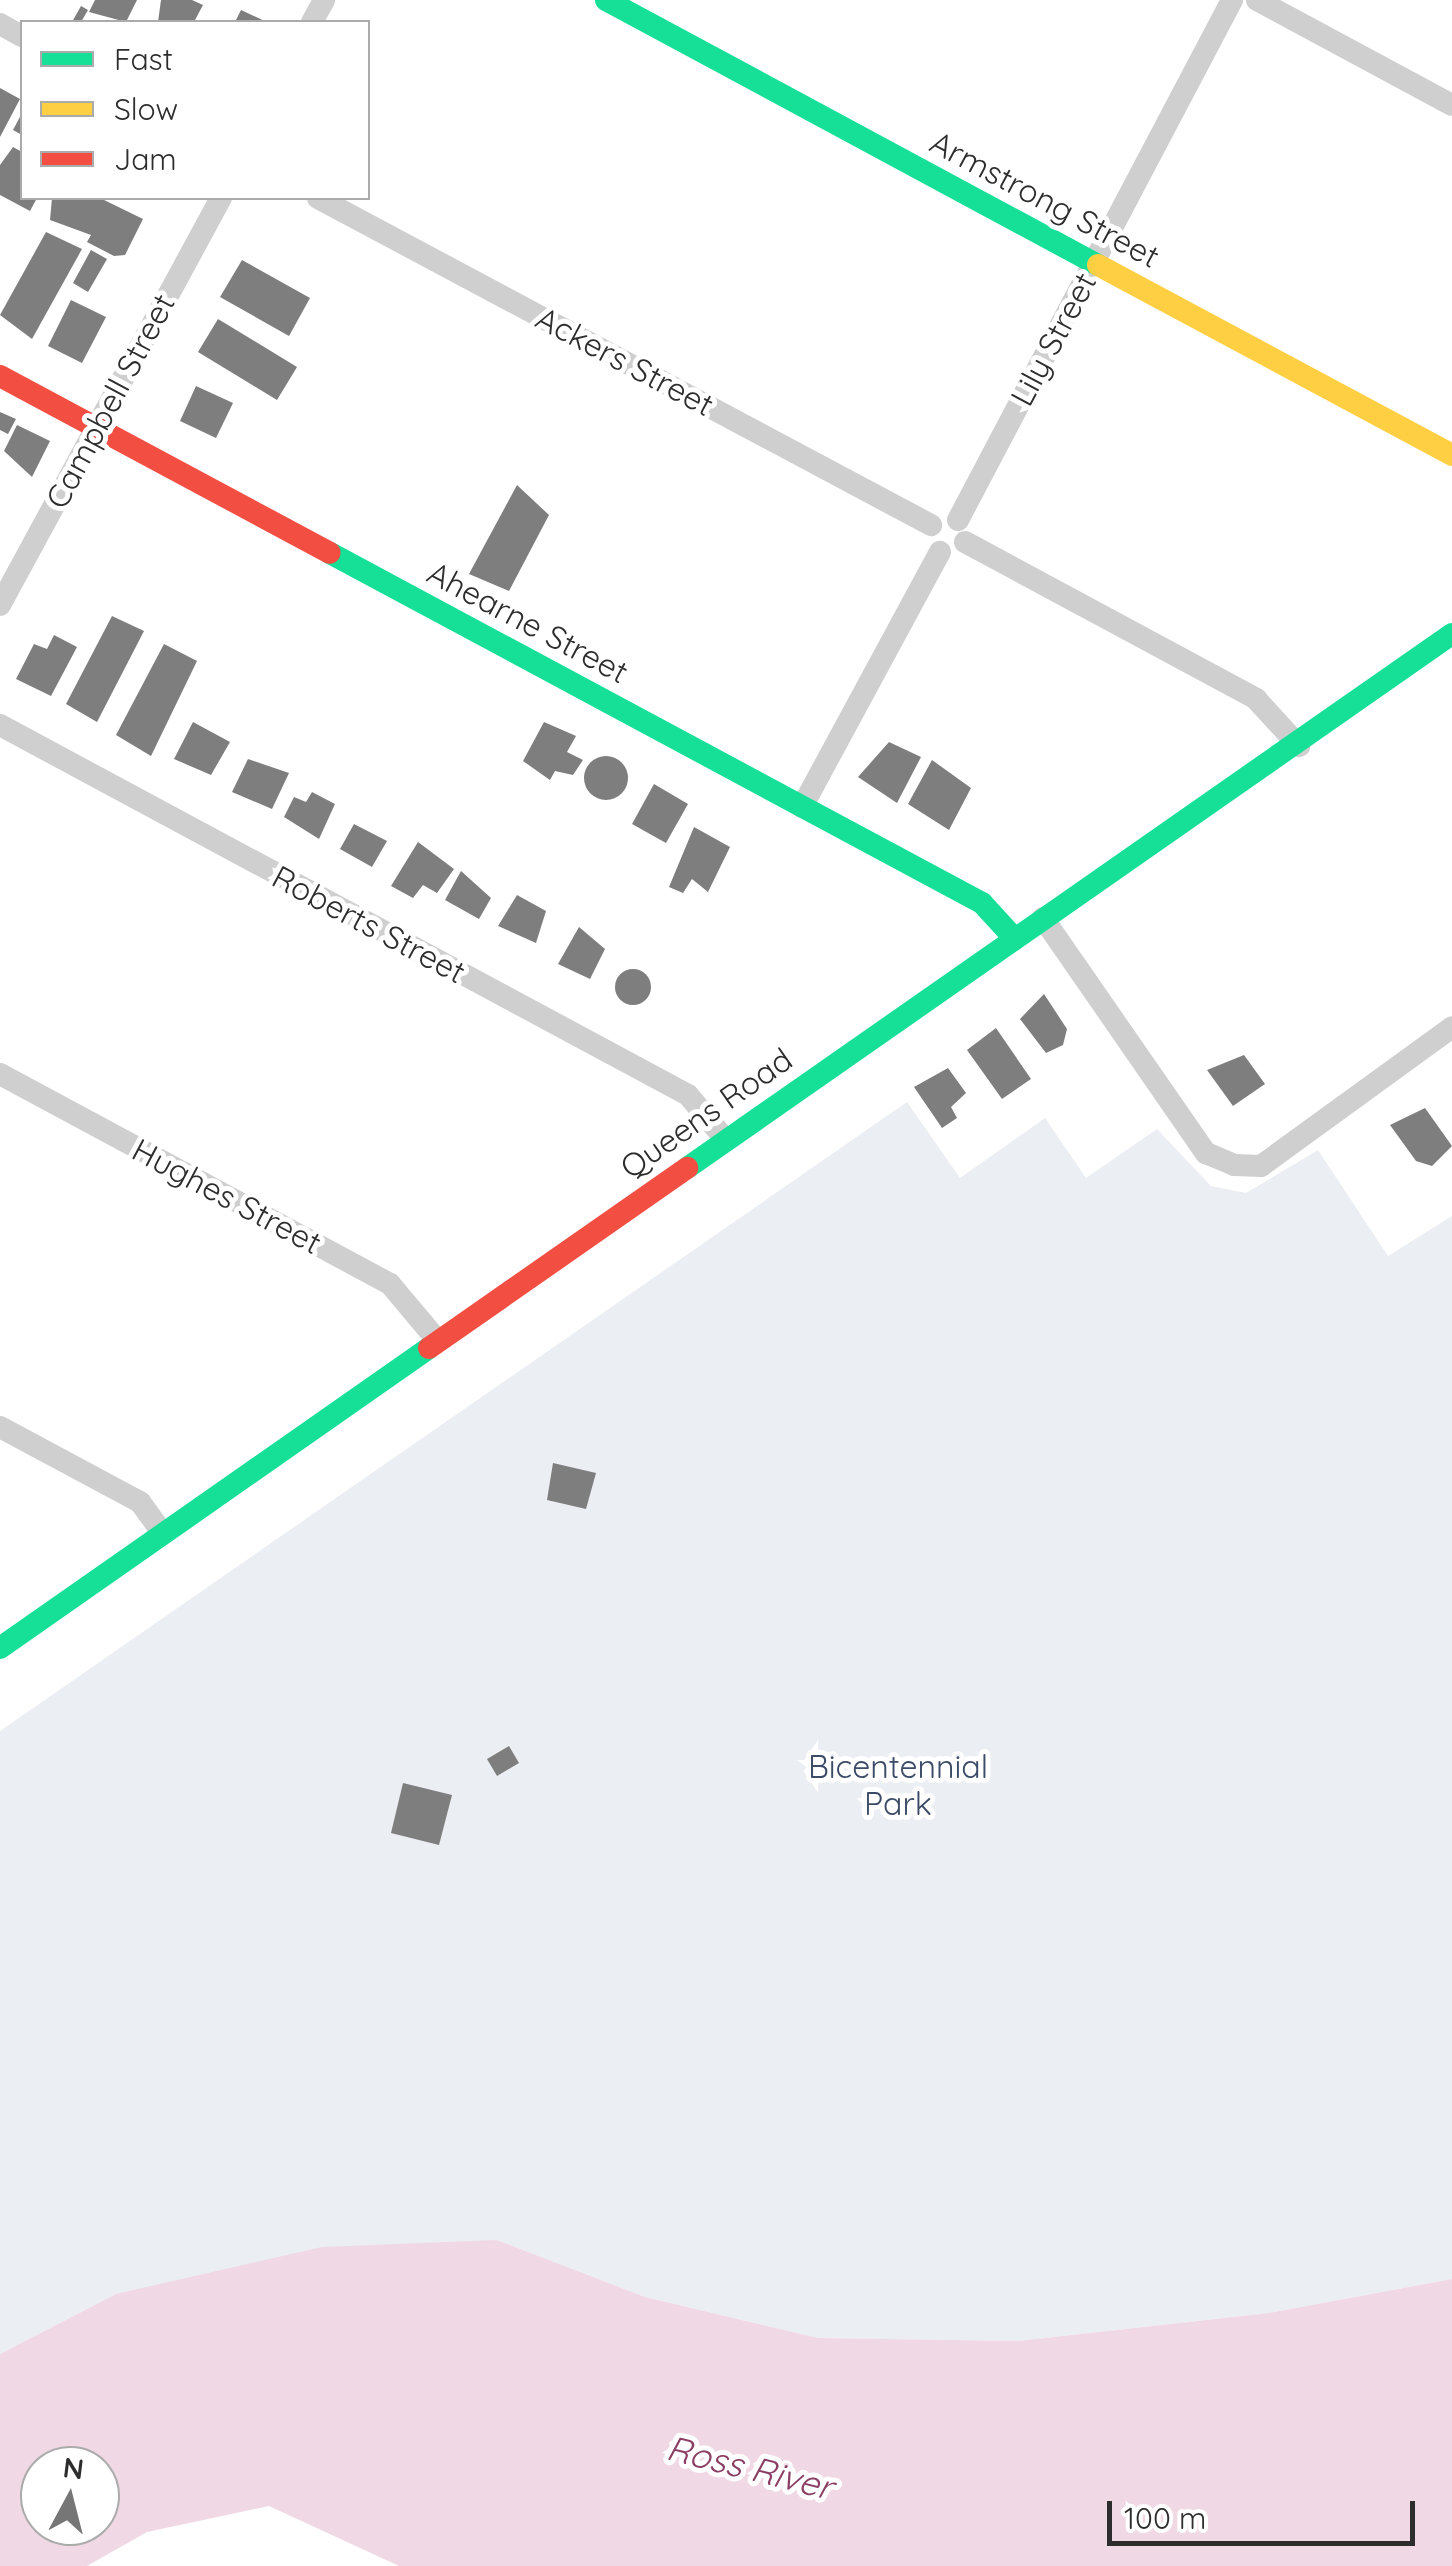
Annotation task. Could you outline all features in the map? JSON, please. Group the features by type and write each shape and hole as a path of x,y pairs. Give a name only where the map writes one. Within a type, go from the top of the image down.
{"street":[{"name":"Armstrong Street","path":"606,0 1452,455"},
{"name":"Lily Street","path":"962,531 1094,262 1232,0"},
{"path":"1257,0 1452,106"},
{"name":"Campbell Street","path":"0,605 219,200"},
{"name":"Ackers Street","path":"322,200 931,526"},
{"name":"Ahearne Street","path":"0,376 982,903 1014,938"},
{"path":"940,552 931,526 962,531 1256,699 1300,746"},
{"path":"802,807 940,552 962,531"},
{"name":"Queens Road","path":"0,1648 1014,938 1300,746 1452,634"},
{"name":"Roberts Street","path":"0,724 688,1096 725,1139"},
{"path":"1043,918 1206,1153 1234,1165 1261,1166 1452,1027"},
{"name":"Hughes Street","path":"0,1074 390,1284 438,1340"},
{"path":"0,1426 140,1502 164,1534"}],"green space":[{"name":"Bicentennial Park","path":"907,1102 960,1178 1045,1118 1086,1178 1157,1129 1211,1186 1246,1193 1318,1150 1388,1256 1452,1216 1452,2279 1269,2313 1018,2341 818,2338 645,2297 497,2240 116,2294 0,2354 0,1731"}],"water":[{"name":"Ross River","path":"497,2240 645,2297 818,2338 1018,2341 1269,2313 1452,2279 1452,2566 399,2566 269,2506 147,2532 87,2566 0,2566 0,2354 116,2294 322,2247"}],"building":[{"path":"95,0 137,0 127,20 89,12"},
{"path":"161,0 192,0 203,5 195,20 158,20"},
{"path":"81,6 88,10 82,20 73,20"},
{"path":"241,10 263,20 236,20"},
{"path":"0,88 20,99 0,137"},
{"path":"13,147 20,151 20,200 36,200 30,211 0,195 0,165"},
{"path":"52,200 104,200 143,219 125,255 114,256 87,242 91,235 50,220"},
{"path":"46,232 82,249 32,339 0,315"},
{"path":"91,250 107,259 88,292 73,283"},
{"path":"242,260 310,298 289,336 220,297"},
{"path":"71,300 106,317 82,363 48,346"},
{"path":"218,319 297,367 277,400 198,352"},
{"path":"196,386 233,403 216,438 180,421"},
{"path":"0,412 16,419 8,434 0,430"},
{"path":"17,425 50,441 32,477 4,451"},
{"path":"517,485 549,515 509,591 469,574"},
{"path":"112,616 144,631 97,722 66,704"},
{"path":"54,635 77,647 51,696 16,679 34,644 47,649"},
{"path":"164,644 197,661 151,756 116,735"},
{"path":"193,722 230,742 211,775 174,759"},
{"path":"544,722 576,736 567,752 583,760 573,775 555,771 550,780 523,761"},
{"path":"889,742 921,757 897,803 858,777"},
{"path":"606,756 622,762 628,778 622,794 606,800 590,794 584,778 590,762"},
{"path":"248,759 289,773 272,809 232,792"},
{"path":"932,760 971,788 949,830 908,804"},
{"path":"654,784 688,804 666,843 632,824"},
{"path":"312,792 335,804 319,839 284,817 294,797 306,802"},
{"path":"354,824 387,841 372,867 340,849"},
{"path":"694,827 730,847 708,892 692,879 683,893 669,887"},
{"path":"418,842 454,869 437,893 423,885 413,898 391,886"},
{"path":"461,871 491,898 479,919 445,900"},
{"path":"517,895 546,911 536,943 498,926"},
{"path":"579,927 605,949 590,979 558,964"},
{"path":"633,969 645,975 651,987 645,999 633,1005 621,999 615,987 621,975"},
{"path":"1044,994 1067,1029 1063,1045 1046,1053 1020,1019"},
{"path":"996,1028 1031,1079 1002,1099 967,1050"},
{"path":"1244,1055 1265,1084 1233,1106 1207,1070"},
{"path":"948,1068 966,1093 951,1107 957,1118 942,1128 914,1087"},
{"path":"1425,1108 1452,1146 1432,1166 1416,1161 1390,1125"},
{"path":"553,1463 596,1473 586,1509 547,1500"},
{"path":"509,1746 519,1763 497,1776 487,1759"},
{"path":"403,1783 452,1795 439,1845 391,1833"}],"traffic: fast":[{"path":"606,0 1098,265"},
{"path":"330,553 982,903 1014,938"},
{"path":"687,1168 1452,634"},
{"path":"0,1648 429,1348"}],"traffic: slow":[{"path":"1098,265 1452,455"}],"traffic: jam":[{"path":"0,376 330,553"},
{"path":"429,1348 687,1168"}]}
